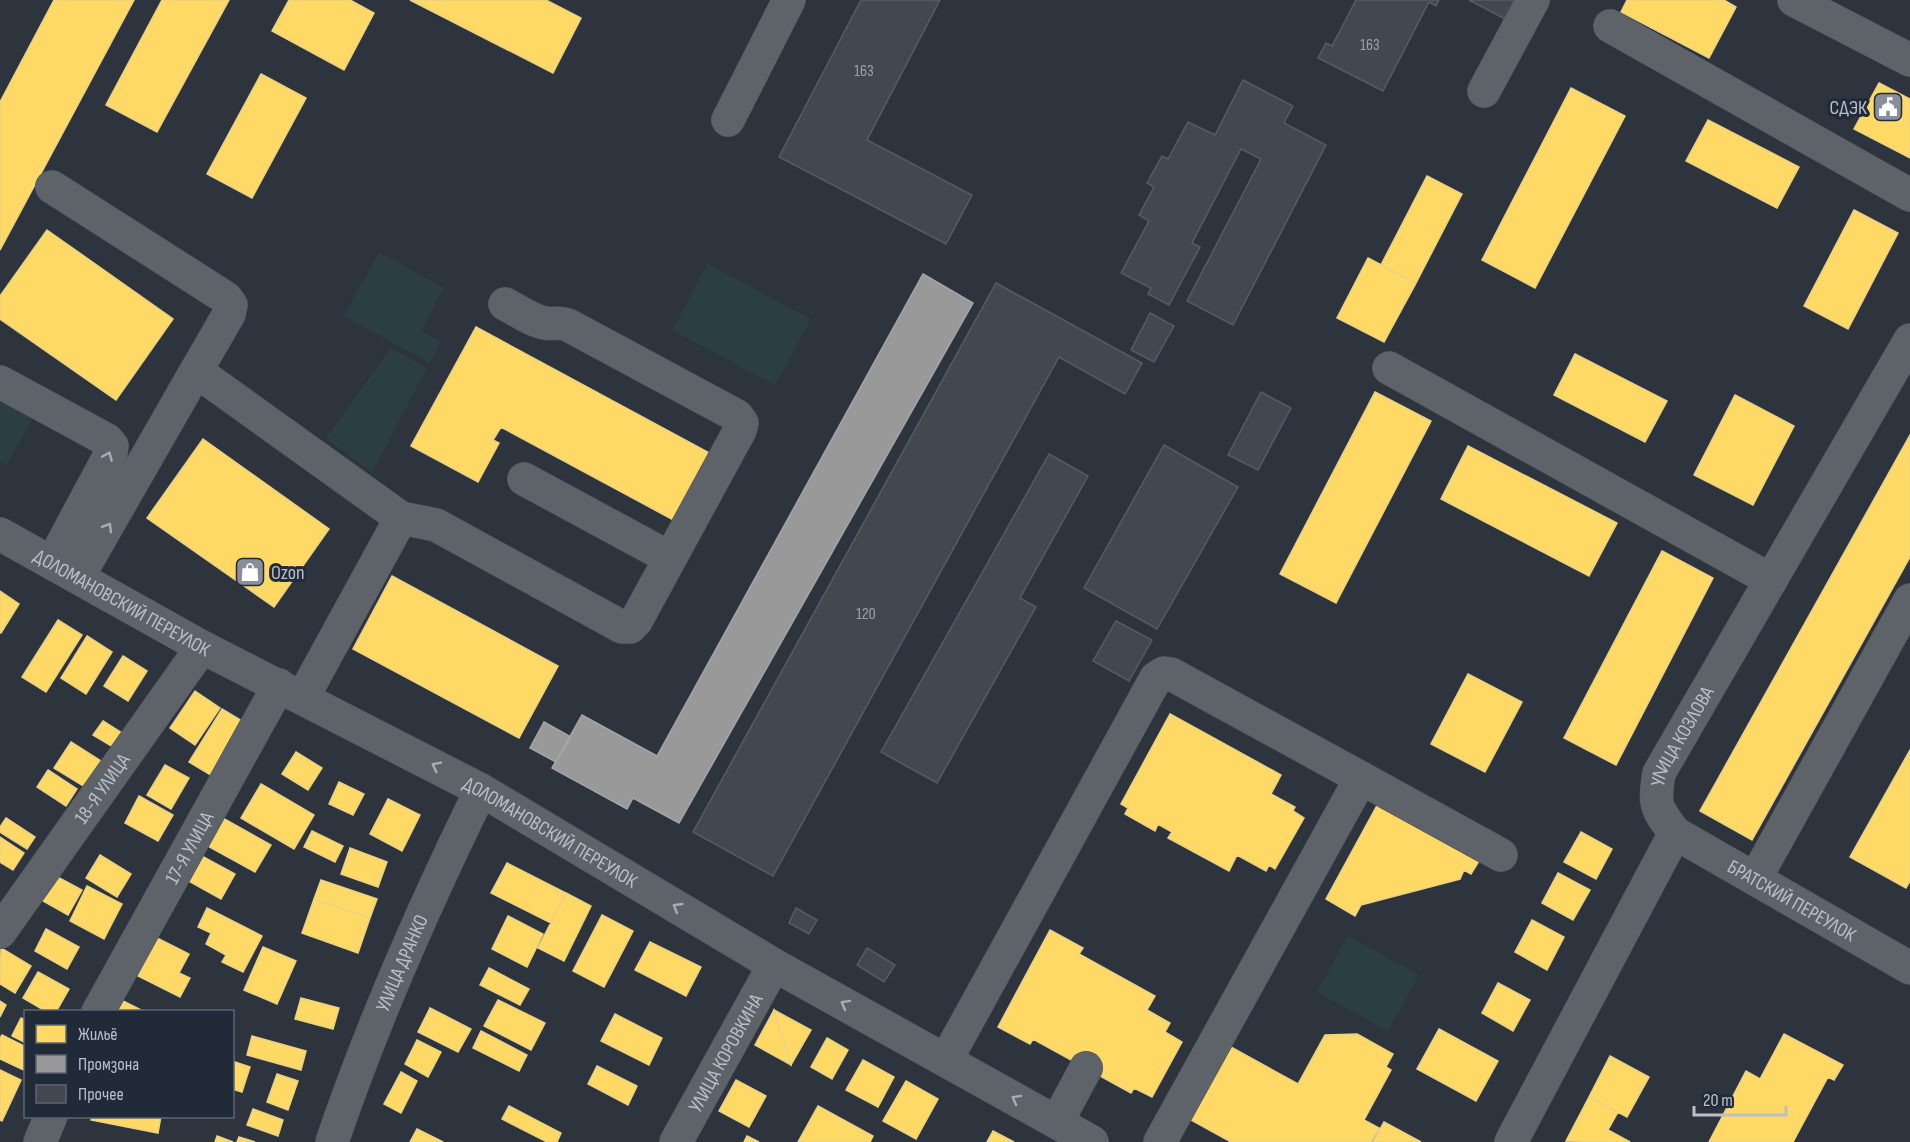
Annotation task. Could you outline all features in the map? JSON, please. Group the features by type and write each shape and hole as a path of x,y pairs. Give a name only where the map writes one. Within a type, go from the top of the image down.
{"street":[{"path":"729,120 789,0"},
{"path":"1484,91 1533,0"},
{"path":"1809,3 1910,60"},
{"path":"1610,26 1910,195"},
{"path":"52,187 226,298 231,305 229,314 196,370 65,570"},
{"path":"196,370 401,518 436,525 622,627 630,627 636,621 740,430 741,423 736,416 568,325 559,322 546,324 506,304"},
{"name":"УЛИЦА КОЗЛОВА","path":"1675,833 1659,812 1655,796 1659,773 1910,340"},
{"path":"1389,368 1771,580"},
{"path":"0,382 107,440 112,446 65,570"},
{"path":"524,479 670,558"},
{"name":"17-Я УЛИЦА","path":"99,1010 291,691 401,518"},
{"name":"ДОЛОМАНОВСКИЙ ПЕРЕУЛОК","path":"0,534 202,647 481,790 774,965 1057,1122 1087,1141"},
{"path":"1755,879 1910,600"},
{"name":"18-Я УЛИЦА","path":"0,932 202,647"},
{"path":"946,1060 1150,688 1156,678 1164,673 1171,674 1501,855"},
{"path":"1161,1142 1361,778"},
{"name":"УЛИЦА ДРАНКО","path":"332,1142 387,995 434,885 481,790"},
{"path":"1510,1142 1675,833"},
{"name":"БРАТСКИЙ ПЕРЕУЛОК","path":"1675,833 1910,968"},
{"name":"УЛИЦА КОРОВКИНА","path":"676,1142 774,965"},
{"path":"1057,1122 1086,1068"},
{"path":"40,1142 50,1118"}],"green space":[{"path":"379,252 444,288 421,331 441,342 430,363 344,316"},
{"path":"708,264 811,319 775,385 672,330"},
{"path":"391,348 427,368 372,472 326,438"},
{"path":"0,397 34,415 7,465 0,461"},
{"path":"1348,936 1419,975 1388,1031 1317,992"}],"building: Жильё":[{"path":"54,0 134,0 0,250 0,102"},
{"path":"162,0 229,0 157,132 106,105"},
{"path":"289,0 350,0 374,13 344,70 272,31"},
{"path":"410,0 546,0 581,18 553,73"},
{"path":"1627,0 1724,0 1736,7 1709,58 1621,12"},
{"path":"261,74 306,98 252,198 207,174"},
{"path":"1879,83 1910,99 1910,158 1854,129"},
{"path":"1571,88 1625,116 1535,288 1482,260"},
{"path":"1708,120 1799,167 1777,208 1686,161"},
{"path":"1427,176 1462,194 1416,283 1381,265"},
{"path":"1854,210 1898,233 1848,329 1804,306"},
{"path":"47,230 173,319 116,400 0,319 0,296"},
{"path":"1368,258 1416,283 1384,342 1337,318"},
{"path":"476,327 715,456 679,523 501,427 493,440 499,443 478,482 411,446"},
{"path":"1575,354 1667,401 1645,442 1554,395"},
{"path":"1375,392 1431,421 1336,603 1280,574"},
{"path":"1735,395 1794,426 1753,505 1694,475"},
{"path":"1910,435 1910,557 1752,840 1700,811"},
{"path":"203,439 329,529 274,607 147,518"},
{"path":"1468,446 1617,523 1589,576 1441,499"},
{"path":"1662,551 1713,578 1616,765 1564,738"},
{"path":"392,576 558,666 519,738 353,649"},
{"path":"0,591 19,604 1,633 0,632"},
{"path":"58,620 82,635 46,692 22,677"},
{"path":"87,636 112,652 86,694 61,678"},
{"path":"123,656 147,671 128,701 104,686"},
{"path":"1468,674 1522,702 1485,772 1431,744"},
{"path":"195,691 220,708 195,745 170,728"},
{"path":"222,709 247,724 214,777 189,762"},
{"path":"1170,714 1281,775 1271,794 1295,807 1293,811 1304,818 1275,869 1269,865 1266,871 1237,855 1229,871 1168,838 1172,832 1158,824 1155,831 1125,814 1128,808 1121,804"},
{"path":"103,721 122,733 113,747 93,735"},
{"path":"71,742 101,761 85,787 54,768"},
{"path":"1910,750 1910,881 1906,888 1850,857"},
{"path":"296,752 322,768 308,790 282,774"},
{"path":"165,765 189,778 171,809 147,795"},
{"path":"48,770 77,789 66,806 37,787"},
{"path":"339,782 364,794 353,815 329,804"},
{"path":"261,784 314,815 294,849 241,818"},
{"path":"139,796 173,815 158,841 125,823"},
{"path":"388,799 420,815 402,851 370,834"},
{"path":"1380,800 1482,856 1471,874 1464,870 1460,879 1361,905 1355,916 1326,899"},
{"path":"219,816 271,845 255,872 204,844"},
{"path":"6,818 35,837 27,849 0,832 0,827"},
{"path":"312,831 343,846 335,862 304,847"},
{"path":"1581,832 1612,849 1596,879 1564,862"},
{"path":"0,837 24,853 13,870 0,862"},
{"path":"350,848 387,862 378,887 341,874"},
{"path":"198,854 235,874 221,899 185,879"},
{"path":"100,855 131,874 117,897 86,878"},
{"path":"507,863 566,893 551,923 491,893"},
{"path":"50,873 82,890 68,915 36,897"},
{"path":"1558,873 1590,890 1573,920 1542,903"},
{"path":"321,880 377,899 370,918 314,899"},
{"path":"87,886 122,904 104,939 70,921"},
{"path":"566,893 591,906 564,961 538,948"},
{"path":"314,899 370,918 358,953 302,933"},
{"path":"207,908 262,936 243,972 222,962 226,955 206,944 211,933 198,927"},
{"path":"602,915 633,931 604,987 573,971"},
{"path":"508,916 543,934 527,967 492,949"},
{"path":"1532,920 1564,937 1547,970 1515,952"},
{"path":"46,929 79,947 67,969 35,951"},
{"path":"1050,930 1083,948 1079,954 1155,996 1147,1010 1170,1023 1165,1032 1182,1042 1152,1097 1134,1088 1131,1093 1033,1039 1030,1044 998,1027"},
{"path":"157,938 189,954 179,973 190,978 180,997 138,976"},
{"path":"650,942 701,967 686,996 635,970"},
{"path":"263,947 296,961 277,1004 244,990"},
{"path":"1,948 31,966 15,993 0,984"},
{"path":"489,968 529,989 520,1005 480,985"},
{"path":"38,972 69,989 57,1010 44,1010 23,998"},
{"path":"1498,983 1530,1000 1513,1031 1482,1013"},
{"path":"301,998 339,1008 333,1029 295,1019"},
{"path":"498,1000 545,1023 531,1050 484,1026"},
{"path":"0,1001 6,1005 0,1017"},
{"path":"123,1001 141,1010 117,1010"},
{"path":"430,1008 471,1029 458,1052 418,1032"},
{"path":"774,1010 811,1030 791,1065"},
{"path":"774,1010 791,1065 755,1045"},
{"path":"615,1014 662,1038 649,1065 601,1041"},
{"path":"21,1018 24,1019 24,1042 12,1036"},
{"path":"1439,1029 1498,1061 1476,1101 1417,1069"},
{"path":"481,1031 527,1055 519,1071 473,1048"},
{"path":"1357,1034 1393,1054 1386,1067 1391,1070 1364,1120 1379,1128 1371,1142 1231,1142 1182,1115 1222,1042 1298,1084 1325,1035"},
{"path":"1784,1034 1843,1065 1834,1080 1828,1077 1793,1142 1709,1142 1746,1071 1760,1079"},
{"path":"2,1035 24,1046 24,1070 0,1059"},
{"path":"252,1036 306,1051 301,1070 247,1055"},
{"path":"827,1038 848,1050 832,1079 811,1067"},
{"path":"417,1040 441,1052 428,1077 405,1064"},
{"path":"1610,1056 1649,1077 1627,1117 1589,1097"},
{"path":"863,1060 894,1077 878,1107 846,1090"},
{"path":"234,1062 250,1067 242,1092 234,1090"},
{"path":"597,1066 637,1086 628,1105 588,1084"},
{"path":"0,1070 21,1080 2,1121 0,1120"},
{"path":"401,1072 417,1081 401,1113 384,1104"},
{"path":"277,1074 298,1081 288,1110 267,1102"},
{"path":"736,1080 766,1096 749,1127 719,1111"},
{"path":"906,1081 938,1099 916,1139 883,1121"},
{"path":"1589,1097 1618,1112 1608,1130 1630,1142 1566,1141"},
{"path":"509,1106 561,1133 557,1142 547,1142 502,1119"},
{"path":"818,1106 873,1136 870,1142 798,1142"},
{"path":"253,1109 283,1120 278,1136 247,1125"},
{"path":"92,1118 161,1118 158,1133 91,1120"},
{"path":"1384,1122 1421,1142 1373,1142"},
{"path":"417,1129 443,1142 410,1142"},
{"path":"993,1131 1014,1142 987,1142"},
{"path":"217,1136 233,1142 215,1142"},
{"path":"747,1136 759,1142 744,1142"},
{"path":"239,1137 255,1142 237,1142"}],"building: Промзона":[{"path":"923,274 973,303 679,823 633,798 627,809 552,768 582,715 657,756"},
{"path":"544,722 571,737 556,762 530,748"}],"building: Прочее":[{"path":"861,0 940,0 867,140 972,195 946,244 779,157"},
{"path":"1356,0 1439,0 1436,6 1429,2 1383,91 1318,58 1326,43 1332,46"},
{"path":"1469,0 1518,0 1507,20"},
{"path":"1243,80 1293,106 1284,123 1326,145 1233,325 1187,301 1261,159 1241,149 1192,243 1200,247 1169,305 1148,294 1151,288 1121,273 1149,221 1139,215 1154,187 1147,183 1162,156 1168,159 1188,122 1215,135"},
{"path":"996,283 1142,363 1125,394 1059,357 773,876 693,832"},
{"path":"1150,313 1174,326 1154,362 1131,350"},
{"path":"1261,392 1291,408 1258,470 1228,455"},
{"path":"1164,445 1238,487 1157,629 1084,588"},
{"path":"1049,454 1088,476 1020,598 1036,607 937,783 881,752"},
{"path":"1116,621 1152,640 1129,681 1093,661"},
{"path":"796,908 817,920 809,934 789,923"},
{"path":"867,948 895,965 884,982 857,965"}],"place":[{"name":"СДЭК","path":"1888,107"},
{"name":"Ozon","path":"250,572"}]}
